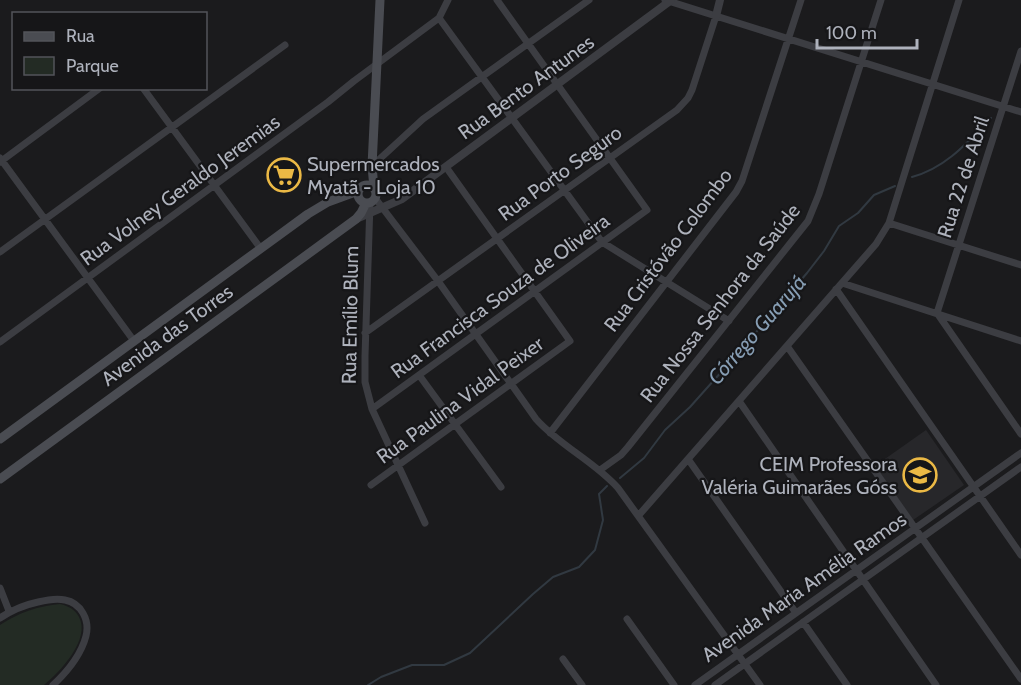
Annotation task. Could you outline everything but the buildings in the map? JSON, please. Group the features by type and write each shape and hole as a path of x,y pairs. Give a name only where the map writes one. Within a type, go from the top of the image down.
{"main road":[{"name":"Rua Emílio Blum","path":"368,194 372,166 380,0"},
{"name":"Avenida das Torres","path":"0,479 356,219 361,213 368,194"},
{"name":"Avenida das Torres","path":"0,439 319,207 328,202 368,194"}],"street":[{"path":"448,0 439,18 602,242 729,321"},
{"path":"497,0 610,158"},
{"path":"372,166 416,125 589,0"},
{"name":"Rua Porto Seguro","path":"365,333 677,110 688,98 720,0"},
{"name":"Rua Cristóvão Colombo","path":"550,433 736,192 742,181 801,0"},
{"name":"Rua Nossa Senhora da Saúde","path":"600,470 628,447 808,221 819,194 880,0"},
{"path":"639,515 884,233 959,0"},
{"path":"667,1 1021,112"},
{"name":"Rua Bento Antunes","path":"369,213 402,199 667,1"},
{"name":"Rua Volney Geraldo Jeremias","path":"0,342 439,18"},
{"path":"0,252 285,45"},
{"name":"Rua 22 de Abril","path":"937,314 1021,51"},
{"path":"97,90 1,160 134,341"},
{"path":"144,90 261,249"},
{"name":"Rua Francisca Souza de Oliveira","path":"372,409 647,210 610,158"},
{"path":"446,167 534,291"},
{"path":"368,194 382,208 438,281 536,419 550,433 600,470 618,488 760,685"},
{"name":"Rua Emílio Blum","path":"368,194 365,382 372,409 425,523"},
{"name":"Avenida das Torres","path":"356,219 369,213"},
{"path":"889,223 1021,265"},
{"path":"839,286 1021,341"},
{"path":"839,286 1021,555"},
{"name":"Rua Paulina Vidal Peixer","path":"371,485 570,340 534,291"},
{"path":"937,314 1021,434"},
{"path":"787,346 1021,679"},
{"path":"419,375 501,487"},
{"path":"739,401 936,685"},
{"name":"Avenida Maria Amélia Ramos","path":"695,685 1021,453"},
{"path":"688,459 796,613"},
{"name":"Avenida Maria Amélia Ramos","path":"714,685 1021,467"},
{"path":"0,588 9,611"},
{"path":"0,618 9,611 42,601 60,599 76,605 84,614 87,630 83,645 68,670 52,685"},
{"path":"627,619 674,685"},
{"path":"803,622 847,685"},
{"path":"564,659 582,685"}],"shaded area":[{"name":"CEIM Professora Valéria Guimarães Góss","path":"926,430 964,485 913,520 875,466"}],"green space":[{"path":"60,604 75,612 82,626 77,645 65,664 44,685 0,685 0,625 28,611"}],"waterway":[{"name":"Córrego Guarujá","path":"912,177 946,161 991,118"},
{"name":"Córrego Guarujá","path":"620,478 644,458 665,430 690,407 740,351 807,273 839,226 858,213 874,195 895,186"},
{"name":"Córrego Guarujá","path":"368,685 381,677 412,665 444,665 470,653 553,577 579,567 595,550 603,520 599,494 607,486"}],"place":[{"name":"Supermercados Myatã - Loja 10","path":"284,175"},
{"name":"CEIM Professora Valéria Guimarães Góss","path":"920,475"}]}
